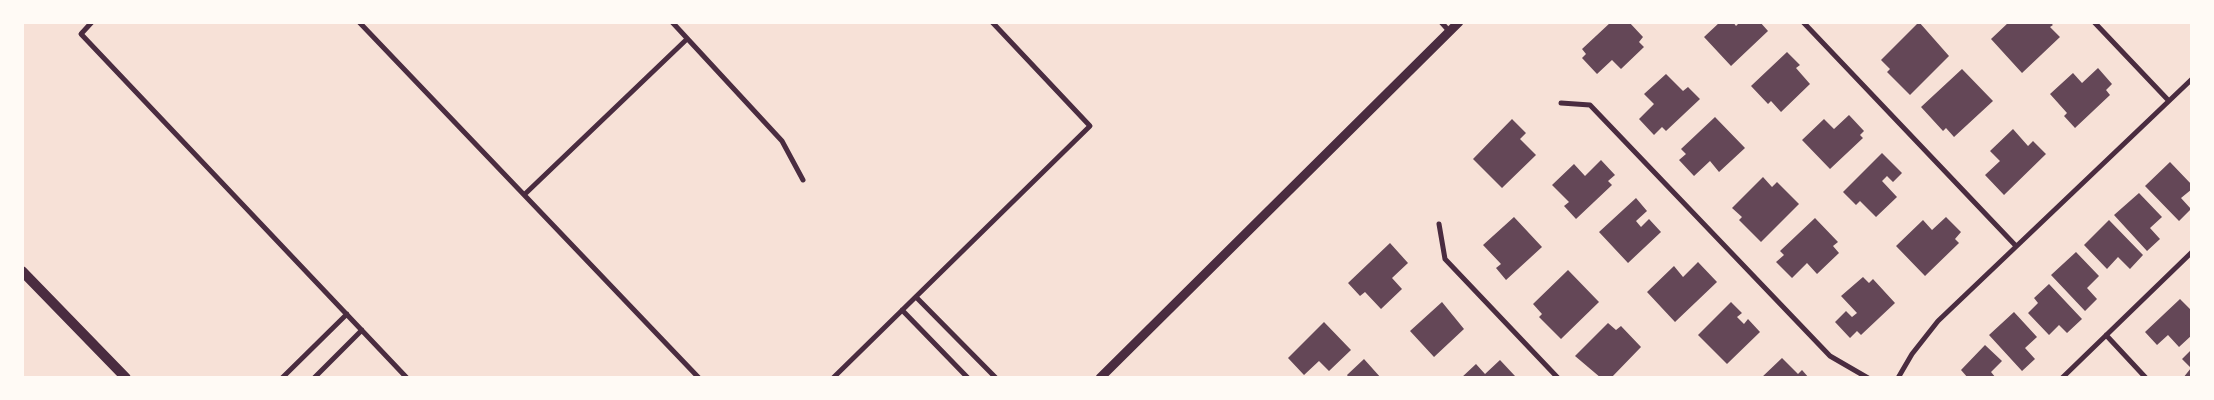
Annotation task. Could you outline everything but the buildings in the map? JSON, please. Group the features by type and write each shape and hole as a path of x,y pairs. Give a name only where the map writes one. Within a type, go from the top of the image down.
{"main road":[{"path":"22,271 126,378"}],"street":[{"path":"92,22 81,34 407,378"},
{"path":"359,22 699,378"},
{"path":"672,22 782,141 803,180"},
{"path":"833,378 1090,126 992,22"},
{"path":"1441,22 1450,32"},
{"path":"1100,378 1459,22"},
{"path":"1803,22 2016,246"},
{"path":"2094,22 2169,101"},
{"path":"525,194 687,39"},
{"path":"1898,378 1912,354 1938,321 2192,79"},
{"path":"1561,103 1590,105 1830,356 1868,378"},
{"path":"1439,224 1445,259 1558,378"},
{"path":"2062,378 2192,252"},
{"path":"916,297 996,378"},
{"path":"902,310 968,378"},
{"path":"282,378 347,314"},
{"path":"314,378 362,330"},
{"path":"2106,335 2146,378"}]}
